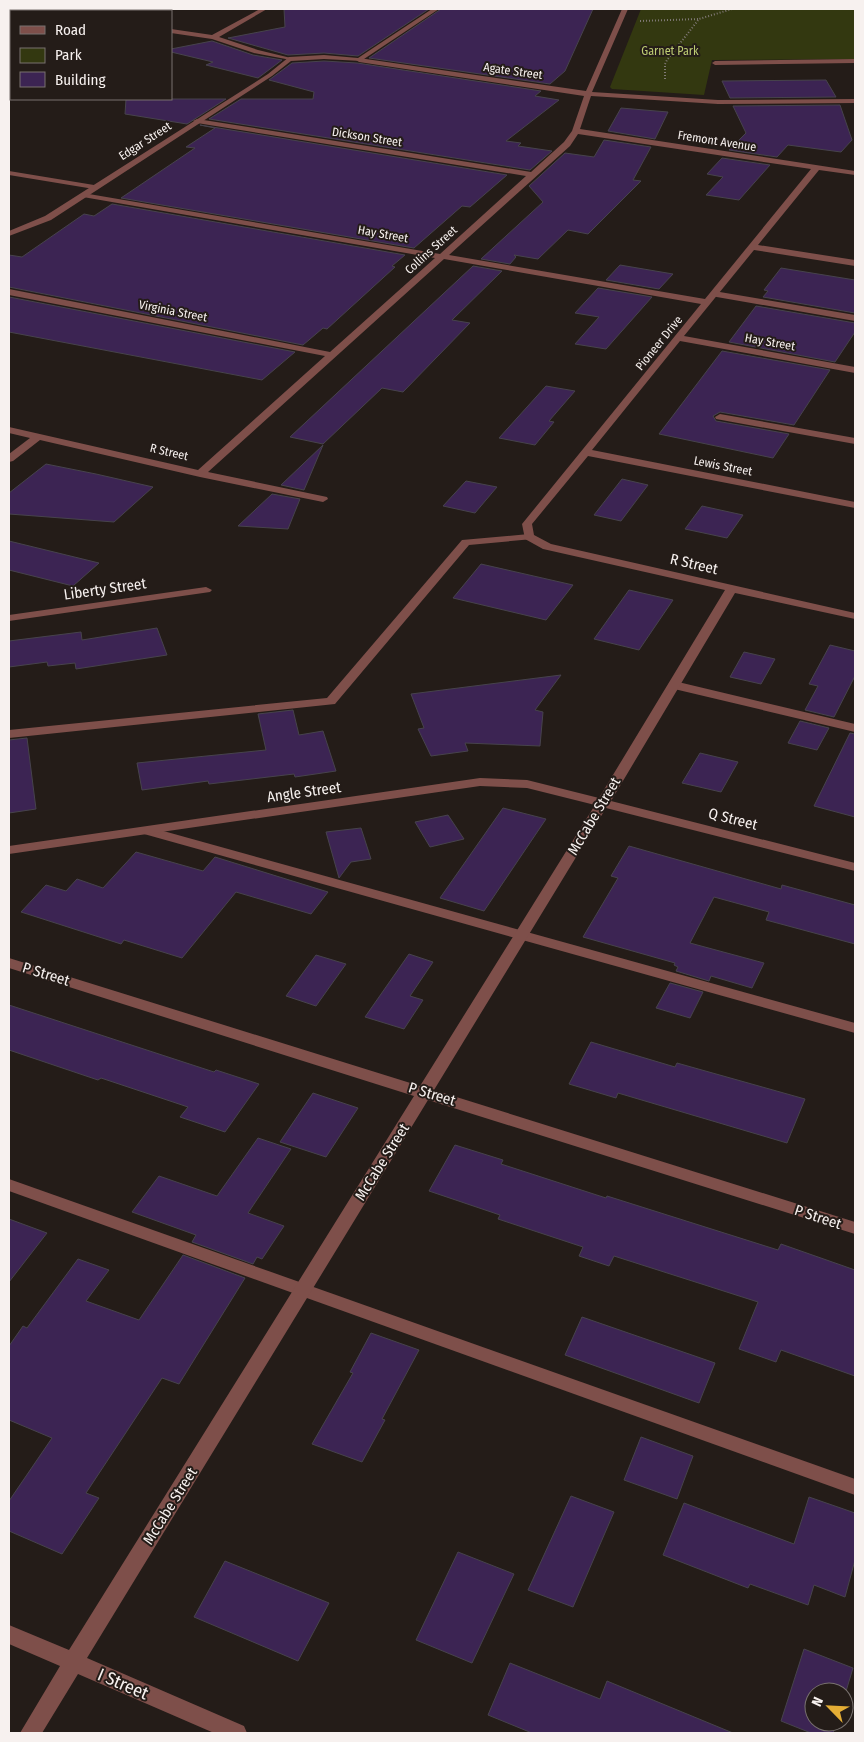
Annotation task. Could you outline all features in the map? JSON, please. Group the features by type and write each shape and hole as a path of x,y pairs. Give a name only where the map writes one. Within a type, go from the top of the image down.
{"street":[{"path":"213,37 264,9"},
{"path":"359,60 436,9"},
{"name":"Collins Street","path":"200,474 567,144 576,131 588,94 625,9"},
{"name":"Agate Street","path":"172,31 213,37 256,52 289,59 324,57 359,60 588,94 718,102 855,101"},
{"name":"Edgar Street","path":"9,234 48,218 270,75 289,59"},
{"path":"715,63 855,61"},
{"name":"Dickson Street","path":"197,121 533,175"},
{"name":"Fremont Avenue","path":"576,131 855,173"},
{"name":"Pioneer Drive","path":"529,537 527,524 817,167"},
{"path":"9,173 94,187"},
{"name":"Hay Street","path":"83,195 708,302"},
{"path":"753,247 855,263"},
{"name":"Virginia Street","path":"9,292 332,355"},
{"path":"714,294 855,318"},
{"name":"Hay Street","path":"679,338 855,370"},
{"path":"720,417 855,441"},
{"name":"R Street","path":"9,430 200,474 323,499"},
{"path":"9,459 39,436"},
{"name":"Lewis Street","path":"585,452 855,506"},
{"path":"9,734 330,701 466,542 529,537"},
{"name":"R Street","path":"529,537 547,547 855,616"},
{"name":"McCabe Street","path":"30,1733 603,803 732,588"},
{"name":"Liberty Street","path":"9,618 206,590"},
{"path":"674,685 855,728"},
{"name":"Angle Street","path":"9,850 480,782 527,784 603,803"},
{"name":"Q Street","path":"603,803 855,867"},
{"path":"149,831 855,1028"},
{"name":"P Street","path":"9,963 855,1228"},
{"path":"9,1185 855,1487"},
{"name":"I Street","path":"9,1634 237,1733"}],"path":[{"path":"620,20 699,19 732,9"},
{"path":"664,99 665,64 699,19"}],"green space":[{"name":"Garnet Park","path":"641,9 855,9 855,59 712,60 704,95 612,89 610,87"}],"building":[{"path":"284,9 429,9 358,56 324,53 288,55 228,38 285,27"},
{"path":"441,9 593,9 565,71 550,84 369,58"},
{"path":"212,41 253,55 282,60 258,78 206,65 213,62 172,52 172,49"},
{"path":"324,61 357,63 541,91 535,96 559,100 506,141 521,143 518,146 552,151 530,170 209,119 241,99 313,99 314,92 269,80 292,63"},
{"path":"826,80 836,97 730,98 722,81"},
{"path":"226,99 187,124 125,114 126,100"},
{"path":"840,105 852,140 841,152 788,145 777,157 729,150 746,133 733,106"},
{"path":"621,108 668,112 655,139 608,131"},
{"path":"200,125 507,175 470,207 462,206 414,248 121,198 195,148 186,147 215,128"},
{"path":"604,140 651,147 633,180 641,181 588,234 568,230 538,259 514,255 516,257 510,264 481,259 543,202 529,186 565,153 594,157"},
{"path":"722,158 770,165 739,200 706,195 723,177 707,174"},
{"path":"112,204 405,255 392,266 395,267 327,329 323,328 303,345 9,287 9,255 22,257 84,214 94,216"},
{"path":"620,265 673,274 659,289 606,280"},
{"path":"473,266 502,271 452,320 470,323 403,392 382,388 323,444 290,437"},
{"path":"781,268 855,280 855,313 763,297 768,291 764,290"},
{"path":"598,288 652,297 606,349 575,344 599,317 575,313"},
{"path":"9,297 295,352 262,380 9,332"},
{"path":"756,306 855,323 855,332 835,362 729,342"},
{"path":"722,351 830,370 794,425 720,412 713,416 716,421 789,434 773,458 659,434"},
{"path":"546,386 575,391 549,421 554,422 535,445 499,438"},
{"path":"323,445 304,490 281,485"},
{"path":"46,464 153,487 114,522 9,514 9,493"},
{"path":"622,479 648,485 621,521 594,515"},
{"path":"466,481 497,487 475,513 443,506"},
{"path":"272,494 300,499 288,529 238,526"},
{"path":"702,506 743,515 727,538 685,529"},
{"path":"9,541 99,563 73,586 9,570"},
{"path":"481,564 573,585 546,620 453,598"},
{"path":"629,590 673,600 639,650 594,639"},
{"path":"157,628 167,655 76,669 75,663 48,666 47,662 9,667 9,641 81,632 82,640"},
{"path":"830,645 855,651 855,676 834,717 805,710 818,686 809,684"},
{"path":"744,652 775,659 761,684 730,677"},
{"path":"561,675 535,710 543,712 540,746 465,743 468,751 431,756 418,729 424,728 411,694"},
{"path":"293,710 299,735 323,731 336,771 295,777 294,774 209,784 208,781 142,790 137,763 266,750 258,714"},
{"path":"800,721 829,728 817,750 788,743"},
{"path":"850,733 855,734 855,817 814,806"},
{"path":"27,738 36,809 9,813 9,740"},
{"path":"700,753 738,762 721,792 682,783"},
{"path":"503,808 546,819 484,911 440,898"},
{"path":"448,815 464,839 430,847 415,822"},
{"path":"361,828 371,859 351,862 339,878 326,832"},
{"path":"629,846 781,889 782,885 855,905 855,944 766,920 769,912 714,897 690,943 764,963 752,988 711,976 709,981 676,971 678,967 674,965 675,963 583,937 618,878 611,876"},
{"path":"136,852 203,871 215,857 328,892 311,914 236,892 182,958 124,940 121,944 21,912 46,885 66,891 77,879 103,888"},
{"path":"409,954 433,962 410,996 423,1000 404,1029 365,1017"},
{"path":"316,955 346,964 316,1006 286,996"},
{"path":"670,983 703,992 690,1018 656,1008"},
{"path":"9,1005 214,1072 216,1070 259,1084 225,1132 180,1117 188,1107 101,1078 98,1080 9,1050"},
{"path":"591,1042 675,1067 677,1063 805,1099 787,1143 618,1093 616,1098 569,1084"},
{"path":"313,1093 358,1108 326,1157 280,1142"},
{"path":"258,1138 291,1149 248,1213 284,1226 262,1259 257,1257 253,1264 192,1242 196,1235 132,1212 159,1176 217,1196"},
{"path":"455,1145 503,1160 501,1164 606,1198 607,1196 778,1250 781,1244 855,1270 855,1376 781,1350 776,1362 739,1349 758,1302 614,1256 609,1266 579,1256 583,1247 498,1219 500,1215 429,1191"},
{"path":"9,1219 47,1233 9,1282"},
{"path":"183,1255 245,1278 179,1384 162,1378 86,1493 99,1498 62,1554 9,1531 9,1501 52,1438 9,1420 9,1346 23,1326 27,1328 78,1259 109,1270 86,1301 139,1320"},
{"path":"582,1317 715,1363 699,1403 565,1355"},
{"path":"371,1333 419,1350 382,1419 385,1420 362,1462 312,1444 353,1373 350,1372"},
{"path":"641,1437 693,1456 677,1499 624,1480"},
{"path":"571,1496 614,1512 573,1607 528,1590"},
{"path":"809,1497 855,1513 855,1560 845,1597 814,1585 808,1605 750,1584 748,1588 663,1555 684,1503 794,1544"},
{"path":"458,1552 514,1574 472,1663 416,1640"},
{"path":"225,1561 329,1603 298,1661 194,1617"},
{"path":"804,1649 853,1668 849,1682 804,1682 804,1730 781,1721"},
{"path":"510,1663 600,1699 607,1681 733,1733 532,1733 488,1715"},
{"path":"808,1732 833,1732 833,1733"}]}
